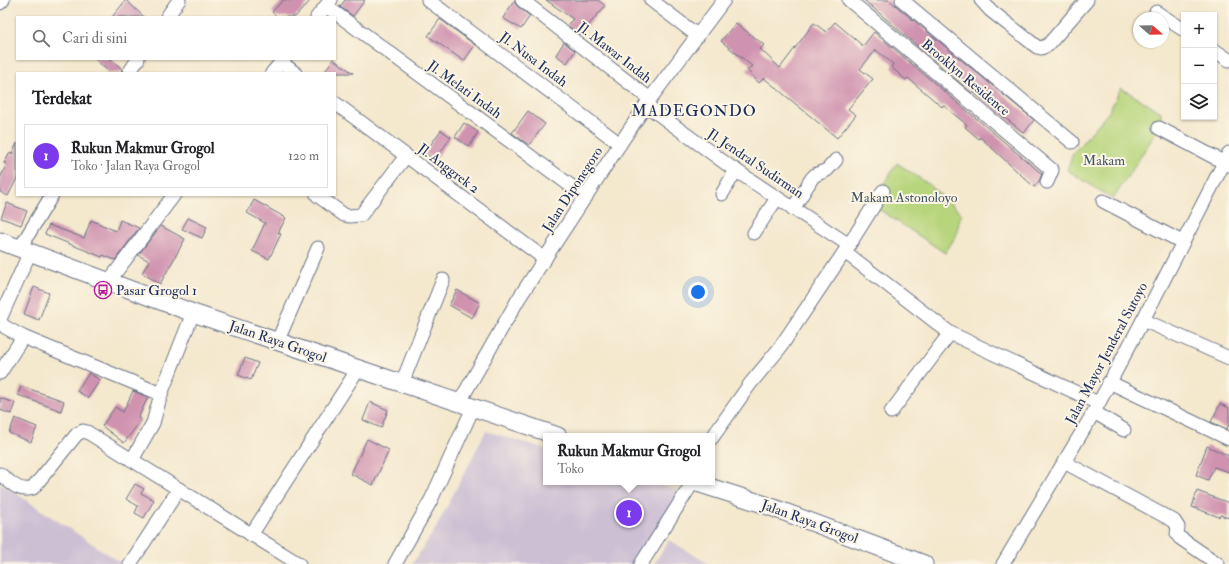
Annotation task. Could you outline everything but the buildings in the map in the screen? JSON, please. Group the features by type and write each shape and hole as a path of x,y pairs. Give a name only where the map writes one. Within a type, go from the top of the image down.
{"main road":[{"name":"Jalan Raya Grogol","path":"0,241 193,312 549,433"},
{"name":"Jalan Raya Grogol","path":"703,485 763,504 920,563"}],"street":[{"path":"168,16 179,0"},
{"name":"Jl. Nusa Indah","path":"428,0 620,144"},
{"name":"Jl. Mawar Indah","path":"522,0 648,102"},
{"path":"651,0 698,36"},
{"name":"Jalan Diponegoro","path":"395,564 431,500 466,405 504,321 648,102 724,0"},
{"name":"Brooklyn Residence","path":"849,0 1052,170 1047,182"},
{"path":"902,0 1072,142"},
{"path":"981,0 990,10 1036,46 1041,48 1048,45 1087,0"},
{"path":"319,16 328,3"},
{"name":"Jl. Melati Indah","path":"328,3 586,197"},
{"path":"1169,20 1181,28"},
{"path":"1217,52 1229,60"},
{"path":"130,72 137,60"},
{"path":"273,72 282,61 294,72"},
{"name":"Jl. Jendral Sudirman","path":"648,102 736,170 847,248 950,333 1096,407 1124,430"},
{"name":"Jl. Anggrek 2","path":"336,104 545,259"},
{"path":"1159,128 1227,160"},
{"path":"318,196 344,214 349,216 360,215 364,213 406,156"},
{"path":"793,209 812,178 815,175 827,170 836,160"},
{"name":"Jalan Mayor Jenderal Sutoyo","path":"1004,564 1096,407 1143,320 1182,242 1227,160"},
{"path":"722,194 736,170"},
{"path":"715,434 750,384 779,349 847,248 883,191"},
{"path":"52,196 25,250 0,321 5,327 23,337 161,394"},
{"path":"109,281 173,196"},
{"path":"754,233 776,198"},
{"path":"1103,201 1182,242"},
{"path":"278,340 318,248"},
{"path":"402,384 443,280"},
{"path":"132,460 153,423 161,394 193,312"},
{"path":"1143,320 1229,358"},
{"path":"891,412 950,333"},
{"path":"0,373 23,337"},
{"path":"251,535 358,369"},
{"path":"1109,382 1229,439"},
{"path":"0,474 20,489 27,490 32,488 77,434 83,431 298,564"},
{"path":"1064,462 1174,521 1177,524 1177,534 1180,538 1218,564"},
{"path":"641,564 692,485"},
{"path":"130,564 179,489"}],"shaded area":[{"path":"486,431 543,448 543,485 663,485 684,492 635,564 412,564 436,528"},
{"path":"0,483 123,564 0,564"},
{"path":"669,540 709,564 654,564"}],"green space":[{"name":"Makam","path":"1121,88 1161,112 1161,125 1113,199 1067,170 1073,153 1109,112"},
{"name":"Makam Astonoloyo","path":"897,163 928,184 961,213 956,236 945,253 871,204"}],"place":[{"name":"Pasar Grogol 1","path":"103,290"},
{"name":"Rukun Makmur Grogol","path":"629,513"}],"district":[{"name":"MADEGONDO","path":"694,110"}]}
